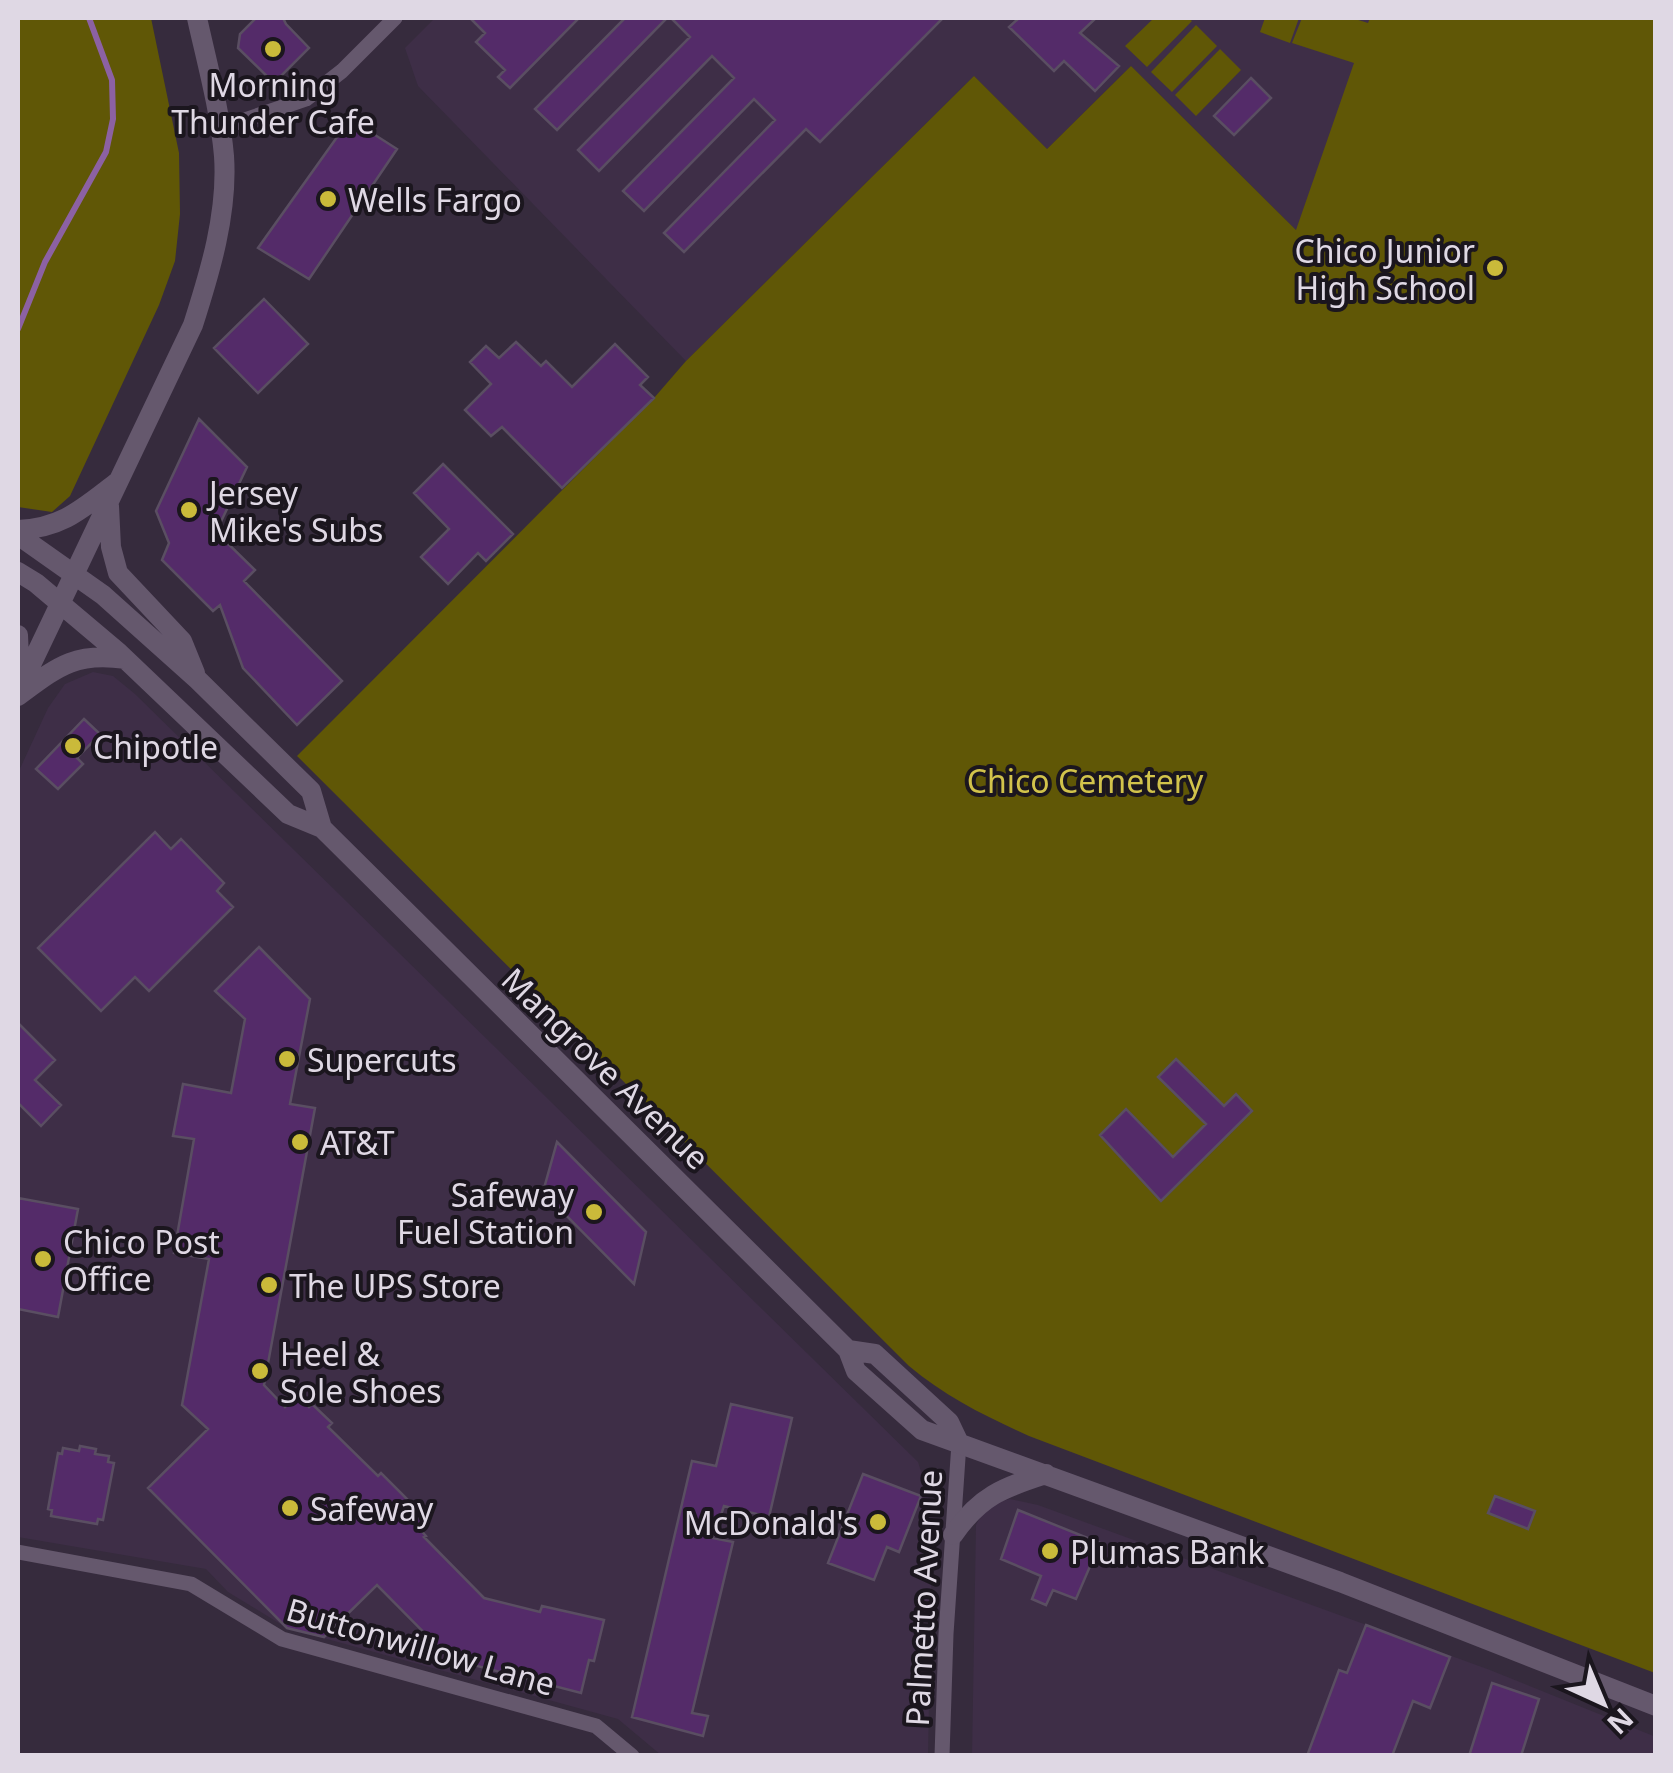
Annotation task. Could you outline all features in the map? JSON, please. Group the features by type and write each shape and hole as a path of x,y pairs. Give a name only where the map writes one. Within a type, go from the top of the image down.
{"street":[{"path":"18,691 193,325 206,286 223,190 221,128 197,18"},
{"path":"221,128 306,100 342,71 395,18"},
{"path":"18,533 69,519 114,492"},
{"path":"114,492 111,548 118,574 182,641 198,680"},
{"name":"Mangrove Avenue","path":"18,533 103,595 198,680 311,791 322,828"},
{"name":"Mangrove Avenue","path":"18,572 125,658 288,814 322,828 848,1350 876,1354 950,1422 959,1442"},
{"path":"18,635 18,691"},
{"path":"18,691 76,658 125,658"},
{"path":"959,1442 1340,1582 1656,1706"},
{"name":"Palmetto Avenue","path":"942,1756 959,1442"},
{"path":"952,1535 969,1511 990,1494 1046,1474"},
{"name":"Buttonwillow Lane","path":"18,1552 191,1584 282,1638 596,1726 632,1756"}],"shaded area":[{"name":"Chico Junior High School","path":"435,18 1655,18 1655,587 1131,66 1047,149 974,76 686,361 418,86 405,48"},
{"path":"93,672 113,676 135,694 918,1462 928,1493 932,1541 928,1755 661,1755 618,1719 287,1628 228,1592 206,1569 18,1537 18,773 48,708 65,684"},
{"path":"1010,1499 1038,1505 1490,1670 1656,1737 1655,1756 972,1756 976,1525 994,1503"}],"green space":[{"path":"18,18 151,18 179,153 180,214 175,261 159,305 70,496 52,512 18,507"},
{"path":"1154,18 1192,21 1147,67 1125,46"},
{"path":"1265,18 1299,18 1290,43 1260,32"},
{"name":"Chico Cemetery","path":"1302,18 1352,18 1368,23 1370,18 1655,18 1655,1673 1029,1436 937,1387 909,1366 297,756 654,398 686,361 974,76 1047,149 1131,66 1296,230 1354,63 1292,43"},
{"path":"1196,25 1217,46 1172,92 1151,72"},
{"path":"1220,49 1241,70 1196,116 1175,95"}],"building":[{"name":"Morning Thunder Cafe","path":"256,18 283,18 309,48 274,83 238,48 240,34"},
{"path":"470,18 579,18 510,88 498,77 505,70 476,42 485,33"},
{"path":"625,18 667,18 557,130 535,109"},
{"path":"671,18 943,18 820,142 806,129 684,252 664,233 775,120 754,99 644,211 623,191 734,78 712,56 599,171 578,150 690,37"},
{"path":"1019,18 1096,18 1080,33 1119,66 1095,91 1064,61 1054,71 1009,27"},
{"path":"1251,78 1271,98 1234,135 1214,116"},
{"name":"Wells Fargo","path":"350,119 397,149 309,279 258,248"},
{"path":"264,299 308,344 258,393 214,348"},
{"path":"516,342 541,366 546,361 572,387 615,344 648,377 640,385 654,398 562,488 502,427 491,436 465,410 491,384 470,362 486,346 499,358"},
{"path":"199,419 247,467 216,532 255,570 244,581 342,681 297,725 243,668 220,605 213,611 162,560 169,543 156,511"},
{"path":"443,464 513,534 486,561 478,553 448,584 421,557 449,529 414,493"},
{"name":"Chipotle","path":"84,719 100,734 77,758 83,764 58,789 36,769"},
{"path":"155,832 171,849 181,839 224,883 217,891 233,907 149,991 135,977 101,1011 38,948"},
{"path":"259,947 310,999 290,1104 315,1108 264,1385 285,1407 298,1395 332,1423 328,1427 414,1506 411,1509 423,1522 418,1527 424,1537 484,1598 540,1612 542,1606 604,1620 581,1693 450,1659 377,1585 324,1637 287,1628 148,1488 208,1429 182,1405 209,1259 174,1253 194,1139 173,1136 183,1084 231,1093 245,1019 215,991"},
{"path":"18,1023 55,1060 35,1080 61,1105 41,1126 18,1103"},
{"path":"1176,1059 1224,1106 1236,1094 1252,1111 1161,1201 1100,1135 1126,1109 1173,1157 1206,1124 1158,1077"},
{"name":"Safeway Fuel Station","path":"557,1142 646,1232 634,1284 543,1192"},
{"name":"Chico Post Office","path":"18,1198 78,1209 58,1317 18,1309"},
{"path":"731,1404 792,1418 769,1517 724,1506 713,1538 733,1542 692,1713 708,1716 703,1736 632,1717 692,1461 716,1466"},
{"path":"80,1446 96,1449 95,1454 109,1456 108,1462 114,1463 103,1520 98,1519 97,1524 51,1516 52,1510 48,1509 58,1453 62,1454 63,1448 79,1451"},
{"name":"McDonald's","path":"863,1474 921,1496 899,1552 887,1547 874,1580 828,1563"},
{"path":"1495,1496 1535,1511 1528,1529 1488,1513"},
{"name":"Plumas Bank","path":"1018,1510 1100,1543 1076,1599 1053,1590 1046,1605 1032,1599 1041,1576 1001,1559"},
{"path":"1366,1625 1450,1657 1430,1708 1413,1701 1392,1756 1307,1756 1339,1670 1347,1673"},
{"path":"1492,1683 1539,1699 1521,1756 1469,1756"}],"waterway":[{"path":"18,329 45,262 106,152 113,119 112,80 89,18"}],"place":[{"name":"Morning Thunder Cafe","path":"273,49"},
{"name":"Wells Fargo","path":"328,199"},
{"name":"Chico Junior High School","path":"1495,268"},
{"name":"Jersey Mike's Subs","path":"189,510"},
{"name":"Chipotle","path":"73,746"},
{"name":"Supercuts","path":"287,1059"},
{"name":"AT&T","path":"300,1142"},
{"name":"Safeway Fuel Station","path":"594,1212"},
{"name":"Chico Post Office","path":"43,1259"},
{"name":"The UPS Store","path":"269,1285"},
{"name":"Heel & Sole Shoes","path":"260,1371"},
{"name":"Safeway","path":"290,1508"},
{"name":"McDonald's","path":"878,1522"},
{"name":"Plumas Bank","path":"1050,1551"}]}
